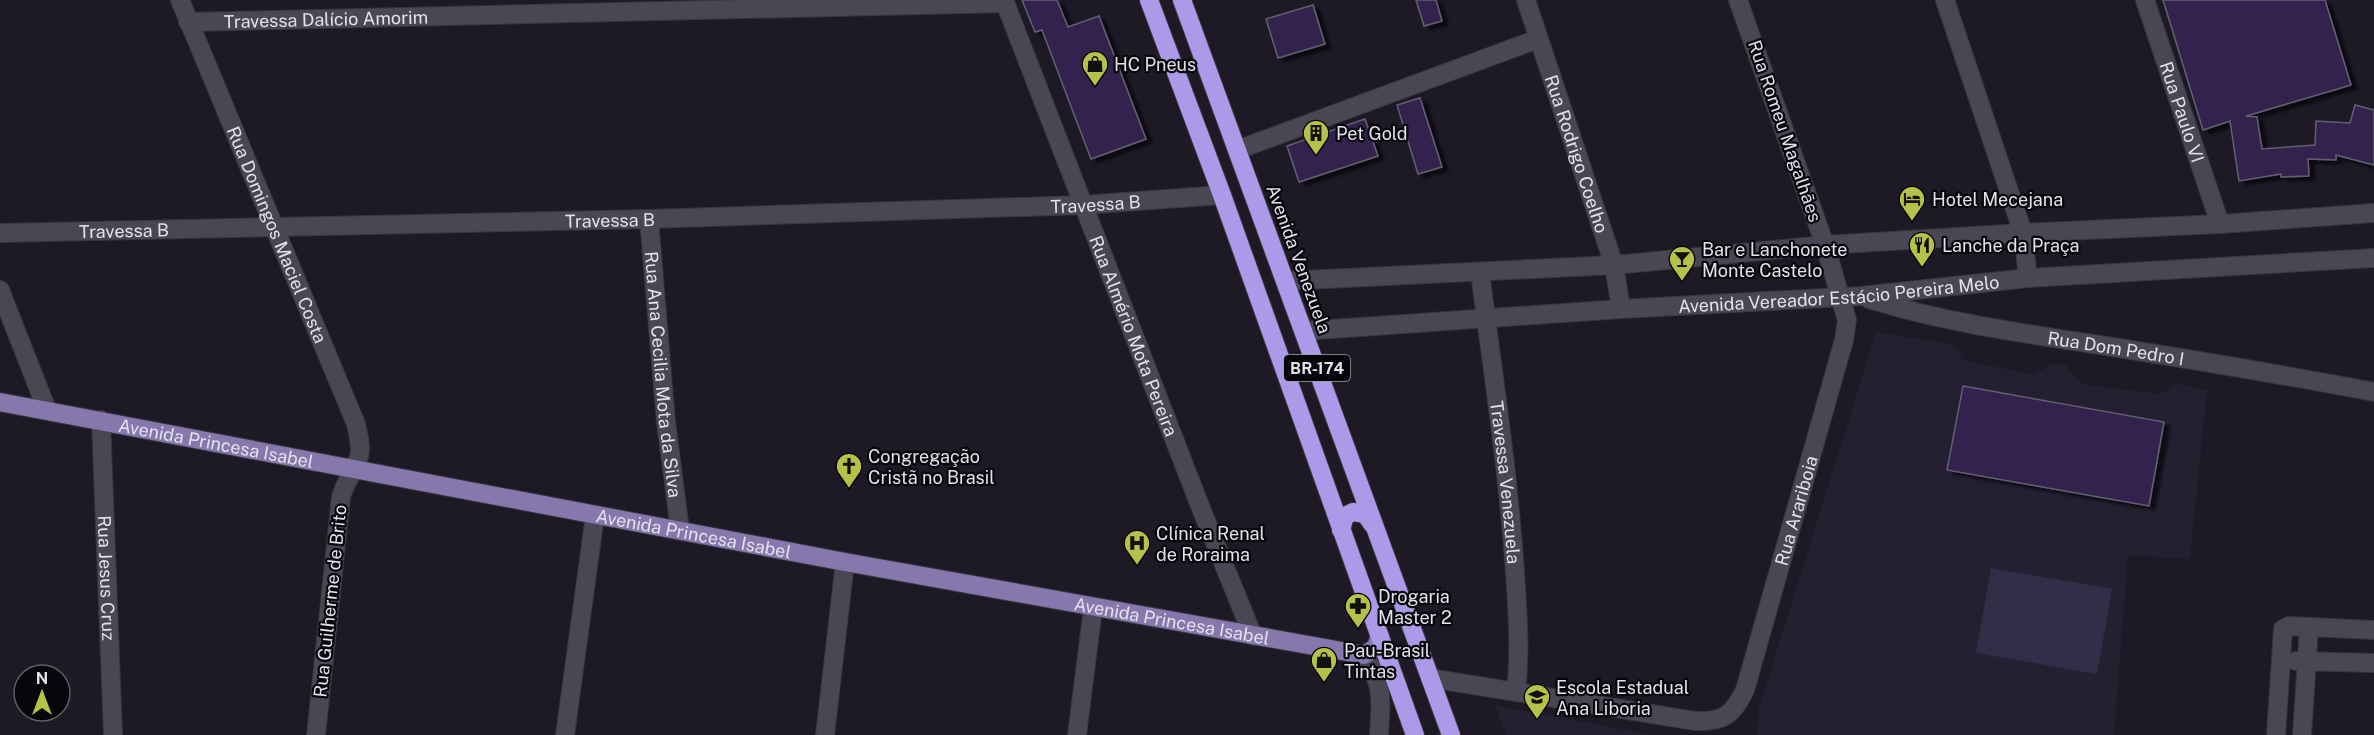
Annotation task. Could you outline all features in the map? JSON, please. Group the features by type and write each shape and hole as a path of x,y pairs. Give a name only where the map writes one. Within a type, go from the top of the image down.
{"highway":[{"name":"BR-174","path":"1149,0 1222,195 1415,735"},
{"name":"Avenida Venezuela","path":"1182,0 1451,735"},
{"path":"1341,531 1345,516 1353,512 1365,514 1376,529"}],"main road":[{"name":"Avenida Princesa Isabel","path":"0,402 1093,608 1364,655"},
{"path":"1364,655 1375,648 1380,637"}],"street":[{"name":"Rua Domingos Maciel Costa","path":"180,0 356,424 360,446 358,459 352,469"},
{"name":"Rua Rodrigo Coelho","path":"1526,0 1614,265 1621,309"},
{"name":"Rua Romeu Magalhães","path":"1738,0 1825,245 1841,297"},
{"path":"1945,0 2023,233 2028,278"},
{"name":"Rua Paulo VI","path":"2145,0 2220,224"},
{"name":"Travessa Dalício Amorim","path":"188,22 1004,1"},
{"name":"Rua Almério Mota Pereira","path":"1004,1 1082,205 1253,636"},
{"path":"1237,150 1538,39"},
{"name":"Travessa B","path":"0,233 649,219 1082,205 1222,195"},
{"path":"1285,281 1614,265 1825,245 2220,224 2374,213"},
{"name":"Rua Ana Cecilia Mota da Silva","path":"649,219 666,422 680,530"},
{"name":"Avenida Vereador Estácio Pereira Melo","path":"1303,331 1621,309 1861,296 2028,278 2374,258"},
{"name":"Travessa Venezuela","path":"1480,272 1511,520 1516,585 1518,673 1516,692"},
{"path":"0,290 47,410"},
{"name":"Rua Dom Pedro I","path":"1861,296 1930,316 2374,392"},
{"name":"Rua Arariboia","path":"1516,692 1695,721 1713,722 1735,709 1745,690 1844,340 1847,320 1841,297"},
{"name":"Rua Jesus Cruz","path":"101,420 113,735"},
{"name":"Rua Guilherme de Brito","path":"316,735 341,497 352,469"},
{"path":"565,735 595,515"},
{"path":"825,735 845,562"},
{"path":"1077,735 1093,608"},
{"path":"2276,735 2279,660 2283,629 2289,626 2374,630"},
{"path":"2302,735 2309,627"},
{"path":"1364,655 1376,674 1381,696 1379,735"},
{"path":"2279,660 2374,663"},
{"path":"1430,678 1516,692"}],"shaded area":[{"path":"1876,332 1952,344 1963,360 2034,375 2050,364 2066,365 2081,384 2160,394 2177,384 2207,390 2190,559 2128,555 2114,735 1757,735 1759,708"},
{"path":"1991,568 2112,589 2097,674 1976,653"},
{"name":"Escola Estadual Ana Liboria","path":"1495,705 1653,735 1506,735"}],"building":[{"name":"HC Pneus","path":"1022,0 1057,0 1068,27 1099,16 1146,139 1091,159 1042,30 1035,32"},
{"path":"1416,0 1436,0 1442,21 1424,26"},
{"path":"2163,0 2325,0 2351,85 2246,116 2257,117 2262,149 2315,145 2316,121 2350,123 2355,105 2374,110 2374,165 2336,155 2336,160 2308,159 2309,176 2281,177 2281,174 2239,181 2230,121 2203,130"},
{"path":"1313,5 1325,44 1278,58 1266,19"},
{"path":"1420,98 1442,167 1418,174 1397,105"},
{"path":"1365,119 1378,156 1299,182 1287,146"},
{"path":"1963,386 2164,422 2149,506 1947,470"}],"place":[{"name":"HC Pneus","path":"1095,87"},
{"name":"Pet Gold","path":"1316,156"},
{"name":"Hotel Mecejana","path":"1912,222"},
{"name":"Lanche da Praça","path":"1922,268"},
{"name":"Bar e Lanchonete Monte Castelo","path":"1682,282"},
{"name":"Congregação Cristã no Brasil","path":"849,489"},
{"name":"Clínica Renal de Roraima","path":"1137,566"},
{"name":"Drogaria Master 2","path":"1358,629"},
{"name":"Pau-Brasil Tintas","path":"1324,683"},
{"name":"Escola Estadual Ana Liboria","path":"1537,720"}]}
